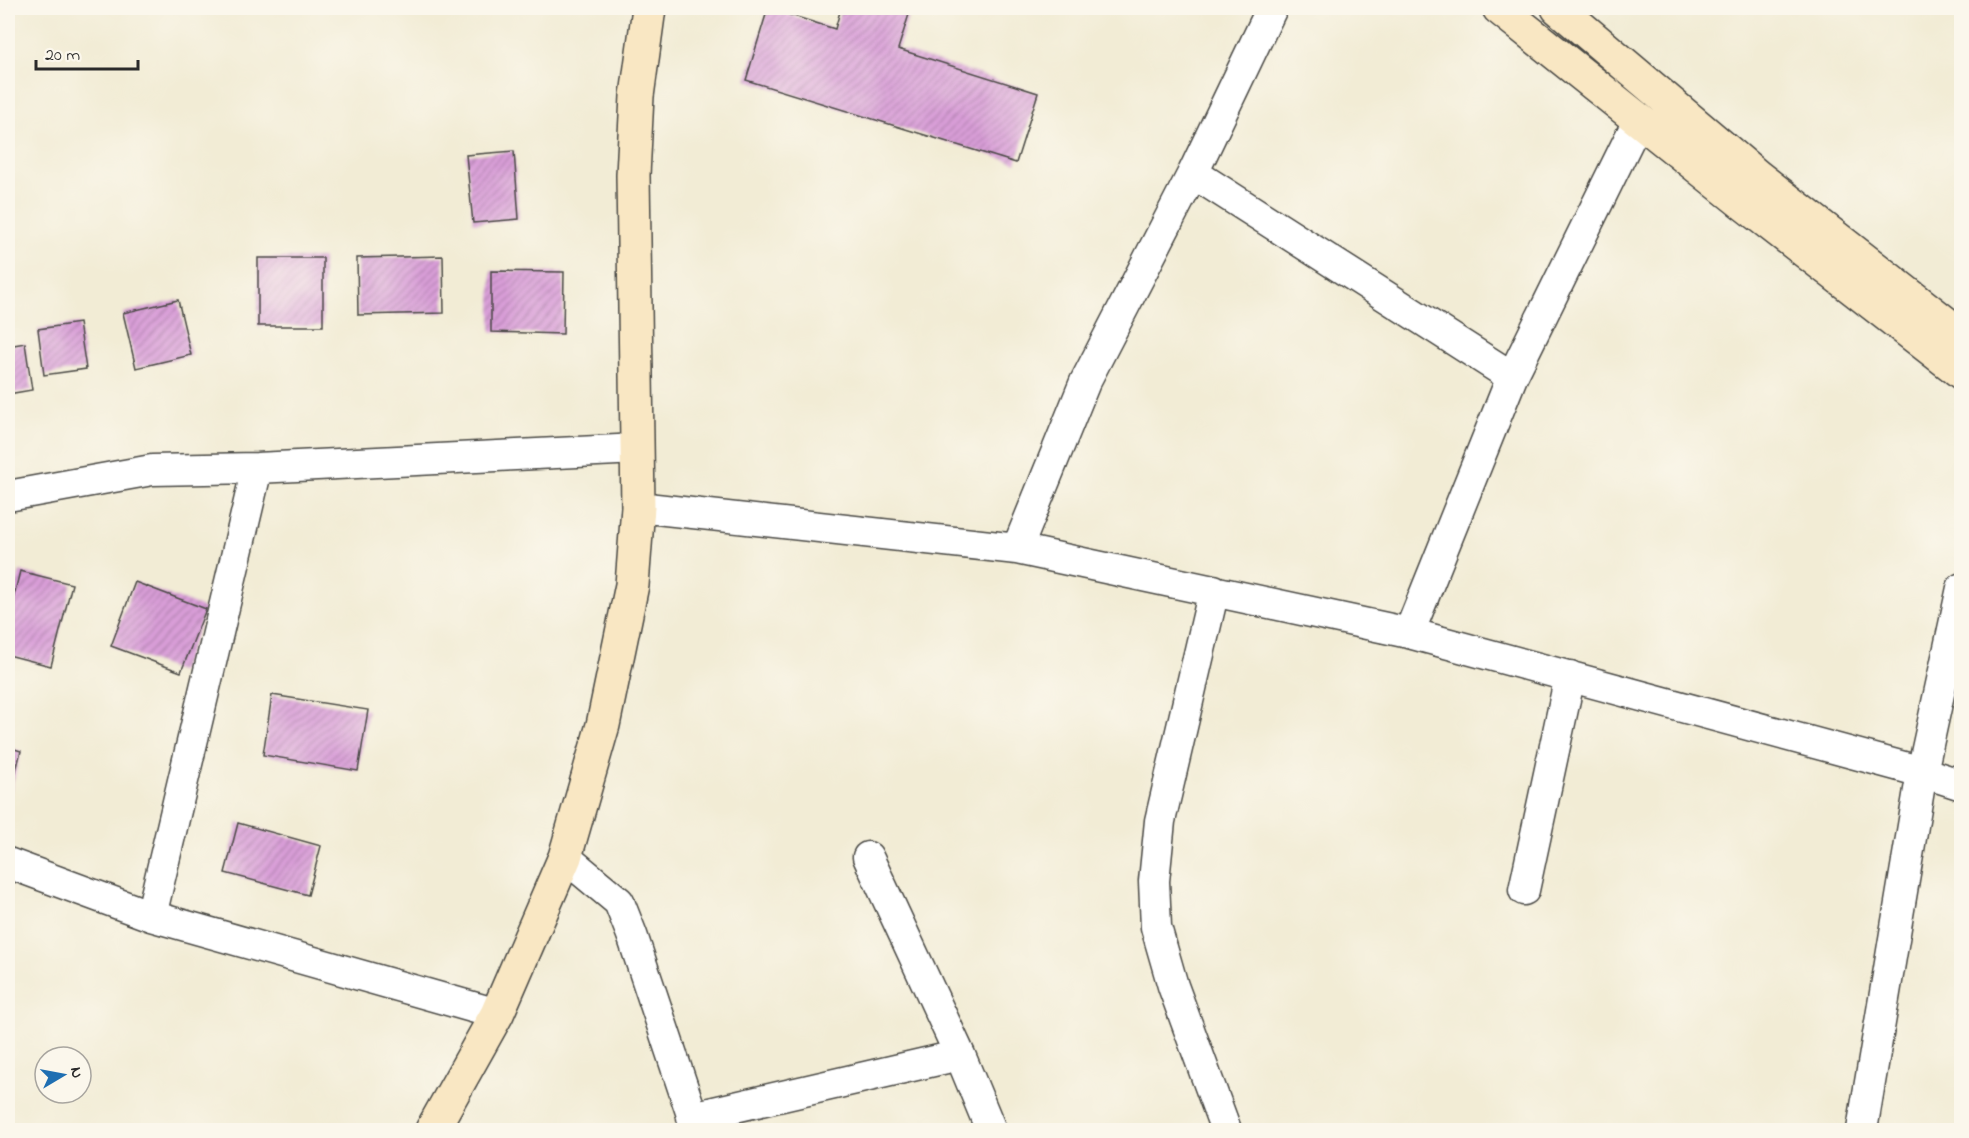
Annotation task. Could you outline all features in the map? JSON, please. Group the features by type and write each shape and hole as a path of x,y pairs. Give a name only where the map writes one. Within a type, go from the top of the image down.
{"street":[{"path":"432,1131 497,1014 565,857 603,725 632,585 639,507 633,175 637,96 649,8"},
{"path":"1017,549 1085,382 1193,173 1272,8"},
{"path":"1499,8 1639,119 1750,190 1958,352"},
{"path":"1558,8 1750,190"},
{"path":"1409,633 1512,377 1639,119"},
{"path":"1193,173 1512,377"},
{"path":"8,496 152,470 257,468 638,449"},
{"path":"151,916 257,468"},
{"path":"639,507 1017,549 1214,590 1409,633 1922,772 1962,785"},
{"path":"1862,1131 1922,772 1962,588"},
{"path":"1214,590 1160,820 1154,881 1156,927 1173,986 1226,1131"},
{"path":"1524,890 1570,676"},
{"path":"565,857 619,902 695,1124 960,1055"},
{"path":"868,857 960,1055 991,1131"},
{"path":"8,863 151,916 497,1014"}],"building":[{"path":"768,8 835,29 841,8 911,8 898,49 1038,93 1016,163 746,80"},
{"path":"514,151 519,219 473,223 466,155"},
{"path":"443,256 444,313 358,315 357,258"},
{"path":"258,258 323,258 323,326 258,326"},
{"path":"491,271 564,272 563,334 491,332"},
{"path":"178,300 191,355 136,368 123,313"},
{"path":"79,323 86,369 44,375 38,329"},
{"path":"25,343 32,390 8,394 8,346"},
{"path":"20,571 72,584 51,666 8,655 8,620"},
{"path":"135,582 206,609 181,672 111,646"},
{"path":"272,695 368,710 358,771 263,755"},
{"path":"8,747 21,751 8,802"},
{"path":"238,823 321,846 308,895 225,873"}]}
